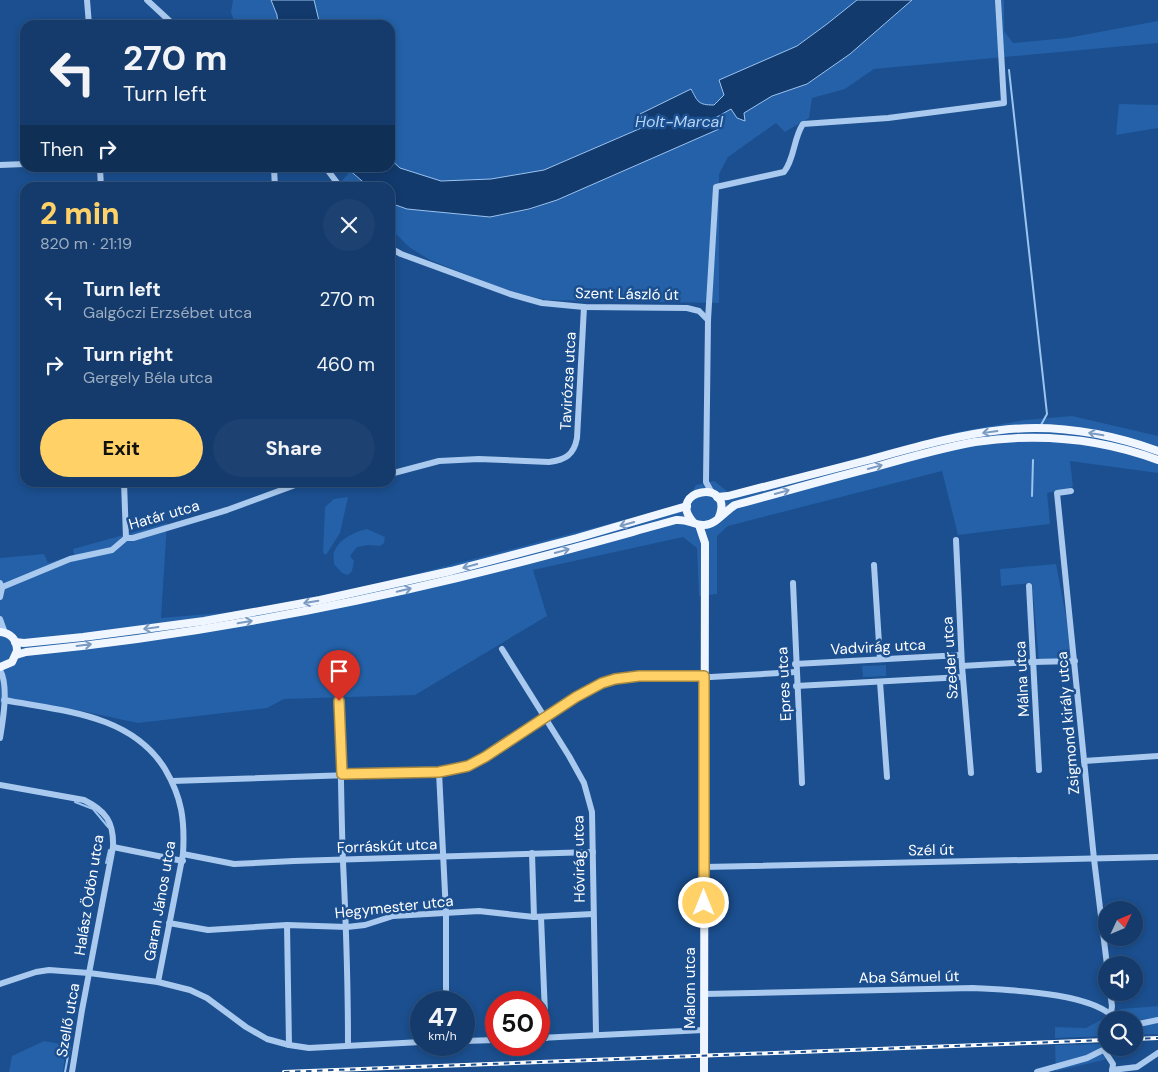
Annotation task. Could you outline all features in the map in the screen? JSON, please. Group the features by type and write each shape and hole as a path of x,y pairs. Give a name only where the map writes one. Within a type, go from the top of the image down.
{"main road":[{"path":"714,495 737,494 929,444 1003,430 1039,429 1085,432 1158,450"},
{"path":"16,655 26,652 200,630 323,608 458,578 676,520 683,519 696,523 710,524 735,505 935,451 993,440 1030,437 1073,440 1117,447 1158,460"},
{"path":"705,543 696,523 690,517 687,506 692,496 707,491 714,495 721,507 719,518"},
{"path":"15,642 24,643 83,637 204,621 320,600 451,571 577,538 687,506"},
{"path":"705,543 710,524"},
{"name":"Malom utca","path":"704,1072 705,543"},
{"path":"1,671 16,655 17,647 12,636 2,632"}],"street":[{"path":"87,0 89,20"},
{"path":"148,0 169,20"},
{"path":"714,495 706,482 708,320 716,187 784,172 790,165 797,133 803,124 888,118 1004,103 998,0"},
{"path":"0,165 20,164"},
{"path":"329,172 337,182"},
{"name":"Szent László út","path":"395,251 510,294 542,304 584,307 687,308 699,311 708,320"},
{"name":"Tavirózsa utca","path":"395,473 439,460 479,459 549,462 559,461 570,455 577,438 584,307"},
{"path":"697,493 706,482"},
{"path":"124,487 126,538"},
{"name":"Határ utca","path":"1,586 70,559 112,550 126,538 133,538 227,510 287,487"},
{"name":"Zsigmond király utca","path":"1071,491 1057,493 1094,859 1106,956"},
{"name":"Szeder utca","path":"956,540 961,655 971,773"},
{"path":"874,565 880,659"},
{"name":"Epres utca","path":"792,583 802,783"},
{"path":"0,597 1,586"},
{"name":"Málna utca","path":"1029,586 1039,770"},
{"path":"0,619 2,632"},
{"name":"Hóvirág utca","path":"502,648 584,783 592,812 596,1034"},
{"name":"Vadvirág utca","path":"795,664 961,655"},
{"path":"962,666 1075,661"},
{"path":"0,738 4,700 1,671"},
{"path":"172,780 439,772 468,766 485,757 576,697 602,683 615,679 639,676 704,676 796,672"},
{"path":"796,686 963,677"},
{"path":"880,682 886,777"},
{"name":"Garan János utca","path":"4,700 82,715 123,729 138,738 157,757 172,780 181,802 184,833 183,857 158,982"},
{"path":"339,701 343,860 347,926 348,1045"},
{"path":"1084,761 1158,756"},
{"path":"439,772 446,913 446,991"},
{"name":"Halász Ödön utca","path":"0,785 84,800 97,807 110,823 114,834 113,847 89,973"},
{"name":"Forráskút utca","path":"113,847 234,864 593,852"},
{"path":"532,853 534,917"},
{"name":"Szél út","path":"704,867 1158,857"},
{"name":"Hegymester utca","path":"169,923 208,930 287,925 366,925 393,916 479,911 534,917 593,914"},
{"path":"541,917 542,991"},
{"path":"287,925 289,1045"},
{"path":"0,984 43,971 89,973 158,982 190,990 207,998 253,1031 267,1039 289,1045 309,1048 410,1042"},
{"name":"Szellő utca","path":"72,1072 89,973"},
{"name":"Aba Sámuel út","path":"704,994 973,988 1050,995 1089,1004 1108,1011"},
{"path":"1143,1023 1158,1020"},
{"path":"550,1037 704,1030"},
{"path":"1037,1072 1086,1058 1098,1052"},
{"path":"1109,1056 1113,1064 1112,1071 1136,1067 1158,1053"}],"shaded area":[{"path":"233,0 271,0 278,20 233,20 231,12"},
{"path":"314,0 857,0 797,46 719,80 724,95 713,105 699,102 691,89 640,114 646,126 544,170 491,179 441,181 400,168 395,164 395,20 319,20"},
{"path":"912,0 1004,0 1004,31 1013,43 1067,38 1158,21 1158,43 874,69 845,89 812,98 809,118 785,132 776,123 728,157 719,174 719,303 547,300 509,291 430,260 409,247 395,233 395,205 407,209 490,217 529,210 557,200 719,129 715,118 732,109 744,113 772,96 807,84 850,54"},
{"path":"1119,104 1158,105 1158,128 1116,135"},
{"path":"346,172 352,172 363,182 341,182 348,174"},
{"path":"1072,416 1158,436 1158,473 1070,461 1073,487 1047,493 1050,524 958,535 942,471 728,526 717,536 717,594 699,596 697,548 683,537 533,570 547,616 415,695 284,699 267,708 138,723 58,706 0,703 0,558 44,554 48,563 74,555 73,549 167,523 161,618 232,612 319,599 686,504 696,485 714,481 732,495 858,458 957,432 1025,420"},
{"path":"348,497 340,533 326,555 323,553 325,507 334,499"},
{"path":"367,529 385,537 384,543 380,546 357,547 350,556 354,561 352,571 348,575 342,573 334,564 336,547 348,537"},
{"path":"1056,564 1069,632 1071,659 1039,661 1032,583 1001,586 1000,569"},
{"path":"886,665 886,676 863,677 862,666"},
{"path":"1158,1006 1158,1034 1143,1035 1143,1011 1117,1011 1121,1009"},
{"path":"1098,1021 1098,1036 1055,1038 1055,1027 1086,1028"},
{"path":"44,1041 66,1045 63,1072 9,1072 12,1056"},
{"path":"1098,1044 1098,1056 1108,1056 1104,1060 1056,1071 1055,1045"}],"water":[{"path":"271,0 314,0 319,20 278,20"},
{"name":"Holt-Marcal","path":"857,0 912,0 850,54 807,84 772,96 744,113 745,121 737,118 731,109 715,118 719,129 557,200 529,209 490,217 407,209 395,205 395,182 363,182 352,172 395,172 395,164 400,168 441,181 491,179 544,170 646,126 640,114 691,89 699,102 714,105 724,95 719,80 797,46"}],"waterway":[{"path":"1009,70 1047,414 1041,425"},
{"path":"1032,496 1033,460"},
{"path":"75,802 93,809 108,827"},
{"path":"106,863 109,850"},
{"path":"65,1072 70,1045"}],"railway":[{"path":"1143,1039 1158,1038"},
{"path":"284,1072 1098,1040"}],"route":[{"path":"339,701 342,774 439,772 468,766 485,757 576,697 602,683 615,679 639,676 704,676 704,903"}]}
